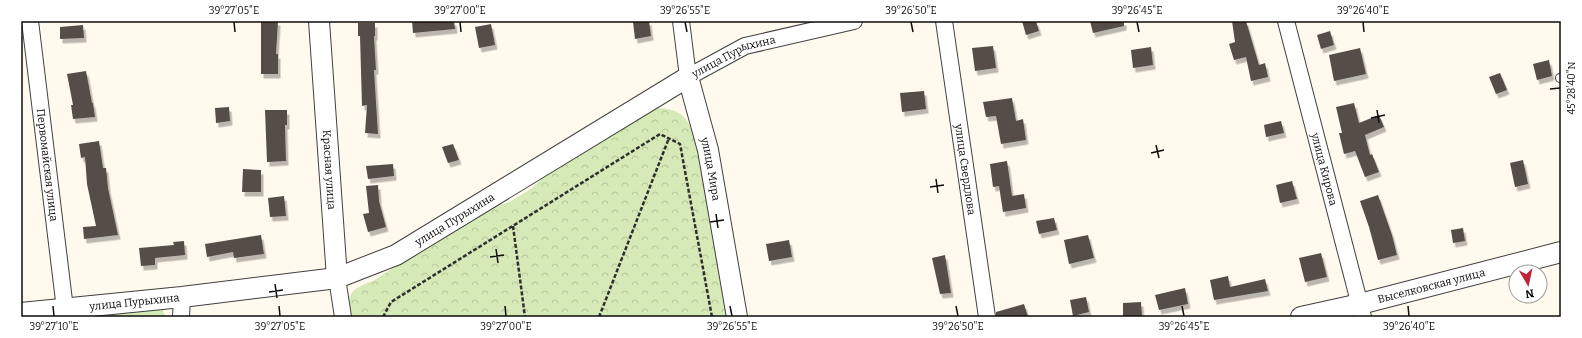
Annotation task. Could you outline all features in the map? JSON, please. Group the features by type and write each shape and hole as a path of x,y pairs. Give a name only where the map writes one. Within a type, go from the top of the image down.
{"street":[{"name":"Первомайская улица","path":"30,21 65,309"},
{"name":"Красная улица","path":"319,21 337,278 343,317"},
{"name":"улица Мира","path":"682,21 688,77 708,150 737,317"},
{"name":"улица Пурыхина","path":"21,313 182,297 337,278 396,255 688,77 745,46 854,21"},
{"name":"улица Свердлова","path":"944,21 987,317"},
{"name":"улица Кирова","path":"1286,21 1361,310"},
{"name":"Выселковская улица","path":"1300,317 1361,310 1561,252"},
{"path":"181,317 182,297"}],"path":[{"path":"383,317 391,302 660,134 680,144 712,317"},
{"path":"599,317 669,138"},
{"path":"513,226 525,317"}],"green space":[{"path":"657,108 672,110 682,115 689,124 695,138 730,317 348,317 350,297 359,287 373,281 493,205 508,203 531,189 550,171"},
{"path":"160,306 166,317 52,317"}],"building":[{"path":"261,21 278,21 276,54 278,54 278,74 261,74"},
{"path":"412,21 454,21 455,29 413,33"},
{"path":"649,21 651,36 635,39 633,22"},
{"path":"1022,21 1036,21 1039,31 1026,35"},
{"path":"1090,21 1124,21 1124,26 1093,33"},
{"path":"1232,21 1246,21 1259,65 1265,63 1268,77 1251,81 1246,57 1234,60 1229,44 1235,42"},
{"path":"358,23 375,23 374,36 376,70 374,70 378,134 365,133 367,105 362,106 360,36 358,36"},
{"path":"491,24 495,45 479,48 475,27"},
{"path":"83,25 84,38 60,39 60,27"},
{"path":"1330,31 1334,45 1321,49 1317,35"},
{"path":"993,46 996,68 975,71 972,48"},
{"path":"1151,47 1153,65 1133,68 1131,50"},
{"path":"1360,48 1366,74 1334,81 1329,55"},
{"path":"1549,60 1552,76 1537,80 1533,64"},
{"path":"86,71 95,117 73,119 71,105 73,105 67,74"},
{"path":"1500,73 1507,90 1496,94 1489,77"},
{"path":"924,91 926,109 902,112 900,93"},
{"path":"1012,98 1016,121 1023,119 1026,140 1001,144 996,116 986,117 983,102"},
{"path":"1354,103 1359,123 1379,115 1384,127 1365,135 1370,155 1372,154 1379,172 1365,177 1355,151 1344,154 1339,133 1342,133 1336,107"},
{"path":"229,107 230,121 216,123 215,108"},
{"path":"265,110 287,110 287,125 285,125 286,161 267,162"},
{"path":"1281,121 1284,133 1266,137 1264,125"},
{"path":"99,141 103,168 106,168 108,188 118,235 84,239 83,227 96,226 87,184 85,157 81,158 79,144"},
{"path":"453,144 459,160 448,163 442,147"},
{"path":"1523,160 1528,184 1515,187 1510,163"},
{"path":"1007,161 1012,196 1024,194 1026,208 1003,212 999,186 993,187 990,164"},
{"path":"393,164 394,176 368,179 366,166"},
{"path":"243,169 261,170 261,192 242,192"},
{"path":"1292,181 1297,199 1280,203 1276,185"},
{"path":"378,185 379,201 386,227 368,232 363,214 369,213 366,186"},
{"path":"1378,195 1392,235 1397,255 1378,260 1360,201"},
{"path":"284,196 286,216 270,217 268,198"},
{"path":"1054,218 1057,230 1039,234 1036,221"},
{"path":"1463,228 1465,241 1453,243 1451,230"},
{"path":"261,235 264,254 234,258 233,252 207,257 205,244"},
{"path":"1088,235 1094,258 1069,264 1064,240"},
{"path":"789,240 792,257 769,261 766,244"},
{"path":"184,241 185,255 155,258 155,265 141,266 139,248 174,245 173,242"},
{"path":"1321,253 1327,277 1305,282 1299,258"},
{"path":"945,255 951,293 940,294 932,258"},
{"path":"1228,276 1230,287 1265,279 1268,291 1214,300 1210,280"},
{"path":"1185,288 1188,304 1159,310 1155,295"},
{"path":"1086,297 1089,312 1073,316 1070,300"},
{"path":"1141,302 1142,317 1123,317 1123,303"},
{"path":"1024,304 1028,317 996,317 996,312"}]}
